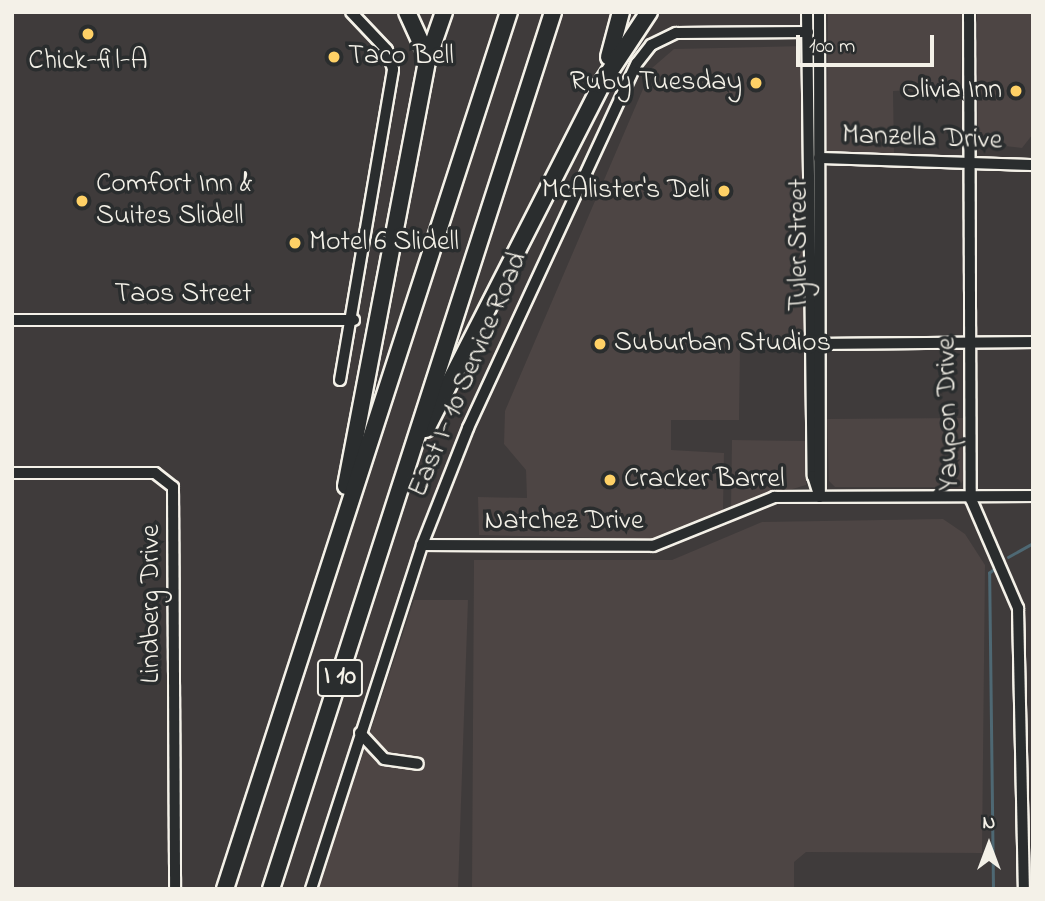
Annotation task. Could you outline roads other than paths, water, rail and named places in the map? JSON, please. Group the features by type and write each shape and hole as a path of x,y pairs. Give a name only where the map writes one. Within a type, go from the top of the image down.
{"highway":[{"path":"407,12 428,58"},
{"path":"334,551 428,58 444,12"},
{"path":"602,83 621,12"},
{"path":"407,466 602,83 649,12"},
{"name":"I 10","path":"225,889 508,15"},
{"name":"I 10","path":"271,889 551,17"}],"street":[{"path":"340,380 354,320 393,69 387,50 351,12"},
{"name":"Tyler Street","path":"807,12 813,476 820,497"},
{"name":"Tyler Street","path":"819,12 823,344 820,497"},
{"name":"Yaupon Drive","path":"969,12 971,499 1011,580 1027,631 1024,889"},
{"name":"East I- 10 Service Road","path":"311,889 422,545 511,329 636,63 651,45 676,33 808,32"},
{"name":"Manzella Drive","path":"809,158 1033,165"},
{"name":"Taos Street","path":"12,320 354,320"},
{"path":"811,344 1033,342"},
{"name":"Lindberg Drive","path":"12,473 155,473 173,487 175,889"},
{"name":"Natchez Drive","path":"422,545 653,546 774,497 971,499 1033,496"},
{"path":"360,733 384,759 418,764"}],"waterway":[{"path":"1008,557 1033,543"},
{"path":"993,889 989,573 995,568"}],"place":[{"name":"Chick-fil-A","path":"88,34"},
{"name":"Taco Bell","path":"334,57"},
{"name":"Ruby Tuesday","path":"756,83"},
{"name":"Olivia Inn","path":"1016,91"},
{"name":"McAlister's Deli","path":"724,191"},
{"name":"Comfort Inn & Suites Slidell","path":"82,201"},
{"name":"Motel 6 Slidell","path":"295,243"},
{"name":"Suburban Studios","path":"600,344"},
{"name":"Cracker Barrel","path":"610,480"}]}
